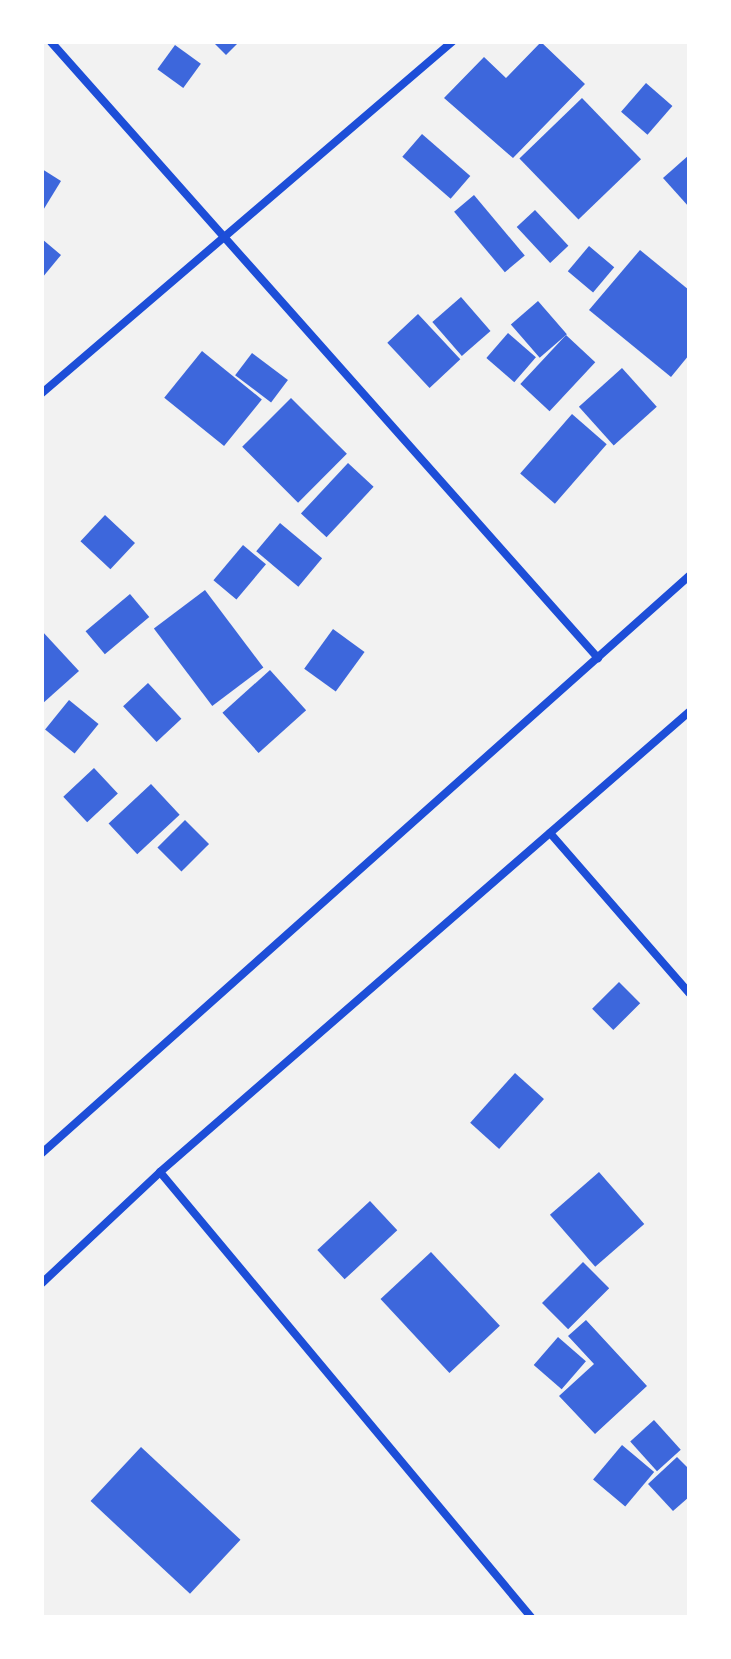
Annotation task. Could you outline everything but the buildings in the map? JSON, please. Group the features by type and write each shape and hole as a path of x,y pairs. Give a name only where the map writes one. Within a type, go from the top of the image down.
{"street":[{"path":"51,42 598,658"},
{"path":"42,393 452,42"},
{"path":"42,1153 689,576"},
{"path":"42,1283 160,1172 689,712"},
{"path":"550,833 689,993"},
{"path":"160,1172 531,1617"}]}
